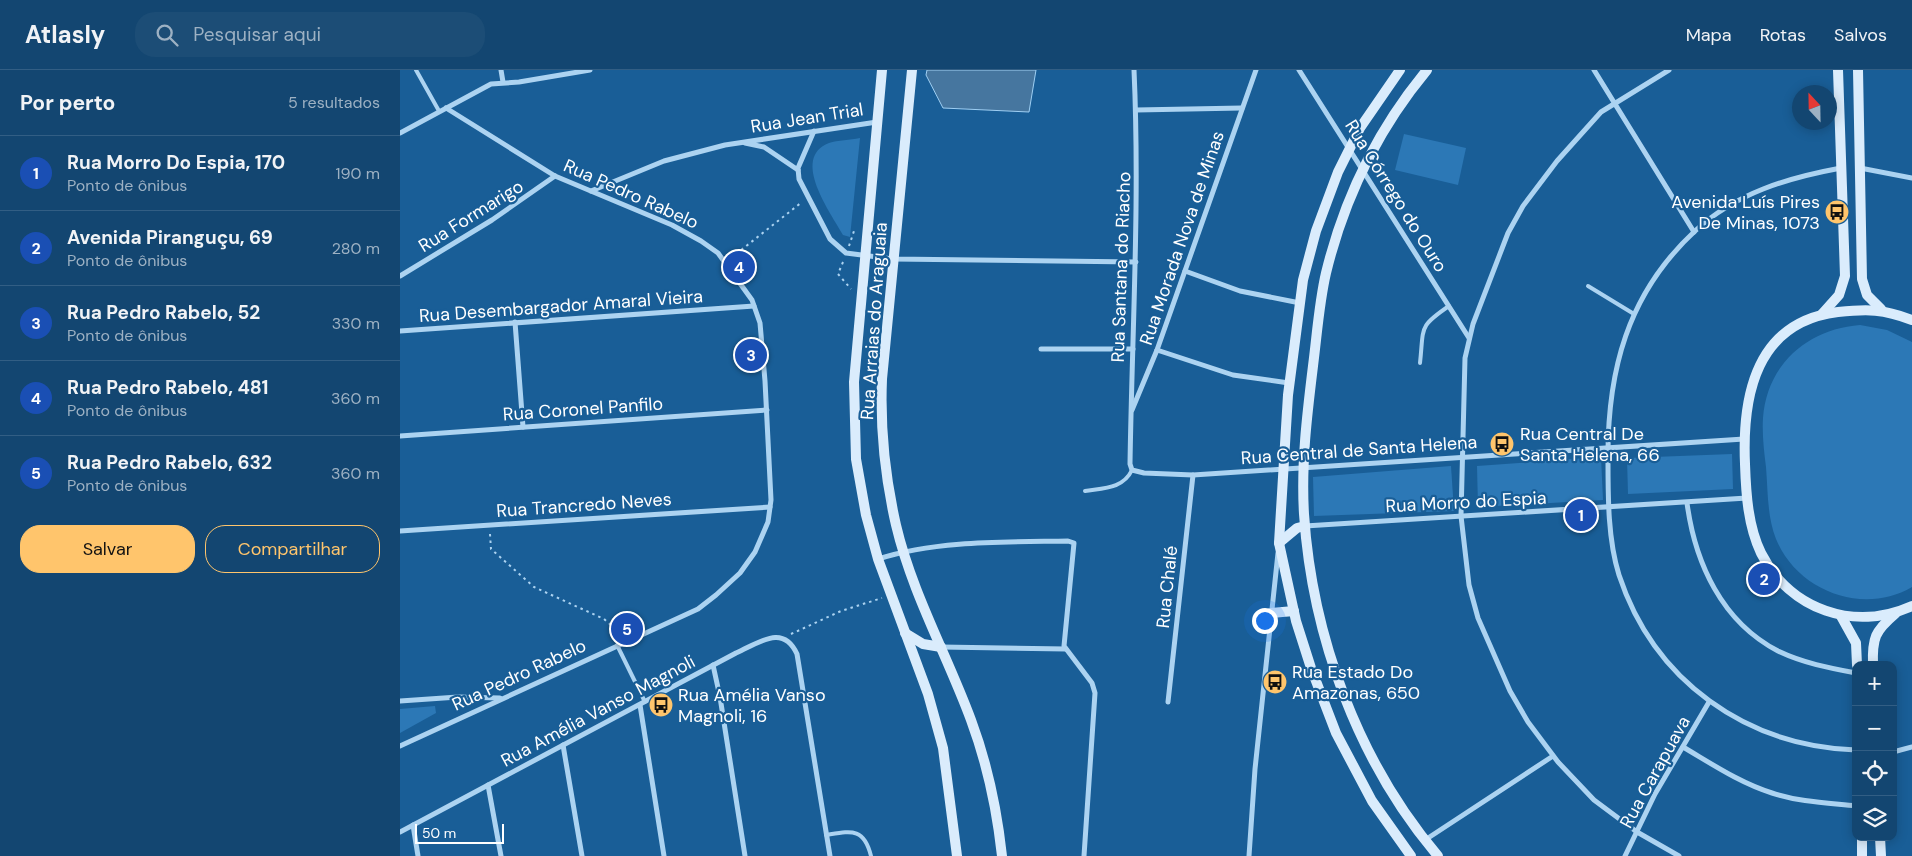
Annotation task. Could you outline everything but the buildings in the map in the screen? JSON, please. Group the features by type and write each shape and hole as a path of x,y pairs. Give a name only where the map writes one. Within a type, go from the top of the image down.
{"main road":[{"name":"Rua Arraias do Araguaia","path":"882,70 853,411 856,459 866,515 878,560 928,694 943,748 957,856"},
{"name":"Rua Arraias do Araguaia","path":"912,70 893,259 881,410 884,457 897,527 904,550 972,721 986,771 999,830 1002,856"},
{"path":"1400,70 1382,93 1338,172 1316,231 1303,280 1282,469 1279,543 1294,611 1311,668 1336,733 1372,801 1411,856"},
{"path":"1427,70 1397,108 1363,170 1341,223 1325,276 1303,467 1305,526 1316,609 1338,679 1356,725 1386,782 1438,856"},
{"path":"1822,314 1839,295 1845,276 1838,70"},
{"path":"1858,70 1862,279 1867,295 1881,310"},
{"path":"1912,320 1881,310 1822,314 1800,323 1784,334 1771,348 1759,367 1748,395 1744,439 1750,519 1761,552 1777,578 1797,597 1841,616 1860,618 1896,613 1912,606"},
{"path":"1279,543 1297,528 1305,526"},
{"path":"1271,613 1294,611"},
{"path":"1873,661 1873,640 1876,633 1896,613"},
{"path":"1841,616 1856,644 1857,661"},
{"path":"905,633 923,644 941,647"},
{"path":"1862,841 1862,856"},
{"path":"1880,841 1880,856"}],"street":[{"path":"501,70 503,82"},
{"path":"400,133 490,84 519,82 590,70"},
{"name":"Rua Santana do Riacho","path":"1131,467 1136,262 1136,110 1134,70"},
{"name":"Rua Morada Nova de Minas","path":"1131,414 1157,350 1256,70"},
{"name":"Rua Córrego do Ouro","path":"1298,70 1469,338"},
{"path":"1594,70 1694,232"},
{"path":"1669,70 1601,112 1557,161 1524,206 1508,233 1469,338 1465,358 1461,456 1461,516 1469,585 1478,618 1510,691 1528,722 1553,756 1594,800 1637,832 1679,856"},
{"name":"Rua Pedro Rabelo","path":"400,746 698,609 740,573 754,552 768,522 770,507 767,410 760,323 754,306 738,279 718,253 672,225 555,176 446,108"},
{"path":"1136,110 1242,108"},
{"name":"Rua Jean Trial","path":"591,191 664,161 742,142 877,122"},
{"path":"814,131 804,150 798,170 799,179 807,198 830,238 846,253 865,258 893,259 1136,262"},
{"path":"742,142 764,147 798,170"},
{"path":"1840,168 1783,180 1749,194 1725,208 1694,232 1659,270 1634,314 1616,365 1608,417 1609,508 1619,574 1634,611 1662,656 1691,686 1709,702 1770,734 1798,743 1852,750"},
{"path":"1860,168 1912,178"},
{"name":"Rua Formarigo","path":"400,276 507,211 555,176"},
{"path":"1184,272 1240,292 1300,303"},
{"name":"Rua Desembargador Amaral Vieira","path":"400,331 754,306"},
{"path":"515,322 523,428"},
{"path":"1041,349 1133,349"},
{"path":"1157,350 1233,375 1290,384"},
{"name":"Rua Coronel Panfilo","path":"400,436 767,410"},
{"name":"Rua Central de Santa Helena","path":"1131,467 1144,473 1193,475 1608,446 1744,439"},
{"name":"Rua Chalé","path":"1168,702 1193,475"},
{"name":"Rua Morro do Espia","path":"1305,526 1748,498"},
{"path":"1687,503 1693,538 1704,571 1719,597 1735,617 1751,632 1778,651 1805,662 1852,672"},
{"name":"Rua Trancredo Neves","path":"400,531 770,507"},
{"path":"878,560 904,550 994,543 1073,542 1074,552 1064,637 1066,649 1095,688 1084,856"},
{"path":"1249,856 1279,543"},
{"name":"Rua Amélia Vanso Magnoli","path":"400,832 736,653 774,636 785,637"},
{"path":"785,637 792,644 797,654 830,856"},
{"path":"941,647 1066,649"},
{"path":"713,665 720,697 745,856"},
{"path":"400,701 458,697 501,698"},
{"name":"Rua Carapuava","path":"1625,856 1652,800 1709,702"},
{"path":"640,705 664,856"},
{"path":"564,744 582,856"},
{"path":"1683,747 1742,781 1772,793 1795,799 1852,806"},
{"path":"1897,751 1912,747"},
{"path":"1425,840 1553,756"},
{"path":"488,785 501,856"},
{"path":"413,825 418,856"}],"lane":[{"path":"416,70 439,111"},
{"path":"1588,286 1634,314"},
{"path":"1420,362 1424,326 1429,319 1449,306"},
{"path":"1084,491 1122,483 1128,479 1131,467"},
{"path":"618,645 645,702"},
{"path":"826,834 848,831 856,833 864,837 871,856"}],"path":[{"path":"725,262 807,198"},
{"path":"489,525 491,550 534,587 604,619 612,626 618,645"},
{"path":"785,637 841,611 892,595"}],"shaded area":[{"path":"927,70 1036,70 1029,112 943,108 926,75"},
{"path":"1404,134 1466,148 1458,185 1395,170"},
{"path":"860,138 850,237 843,235 823,200 813,173 813,161 818,150 829,143"},
{"path":"1860,325 1887,330 1912,342 1912,587 1893,595 1873,599 1853,598 1815,585 1799,573 1786,557 1776,539 1771,521 1763,436 1766,399 1773,381 1782,366 1808,342 1823,334 1841,328"},
{"path":"1732,454 1733,489 1628,494 1627,458"},
{"path":"1601,457 1603,500 1478,507 1477,466"},
{"path":"1451,466 1454,511 1314,516 1313,477"},
{"path":"435,706 436,713 400,733 400,709"}],"place":[{"name":"Avenida Luís Pires De Minas, 1073","path":"1837,212"},
{"name":"Rua Pedro Rabelo, 481","path":"739,267"},
{"name":"Rua Pedro Rabelo, 52","path":"751,355"},
{"name":"Rua Central De Santa Helena, 66","path":"1502,444"},
{"name":"Rua Morro Do Espia, 170","path":"1581,515"},
{"name":"Avenida Piranguçu, 69","path":"1764,579"},
{"name":"Rua Pedro Rabelo, 632","path":"627,629"},
{"name":"Rua Estado Do Amazonas, 650","path":"1275,682"},
{"name":"Rua Amélia Vanso Magnoli, 16","path":"661,705"}]}
